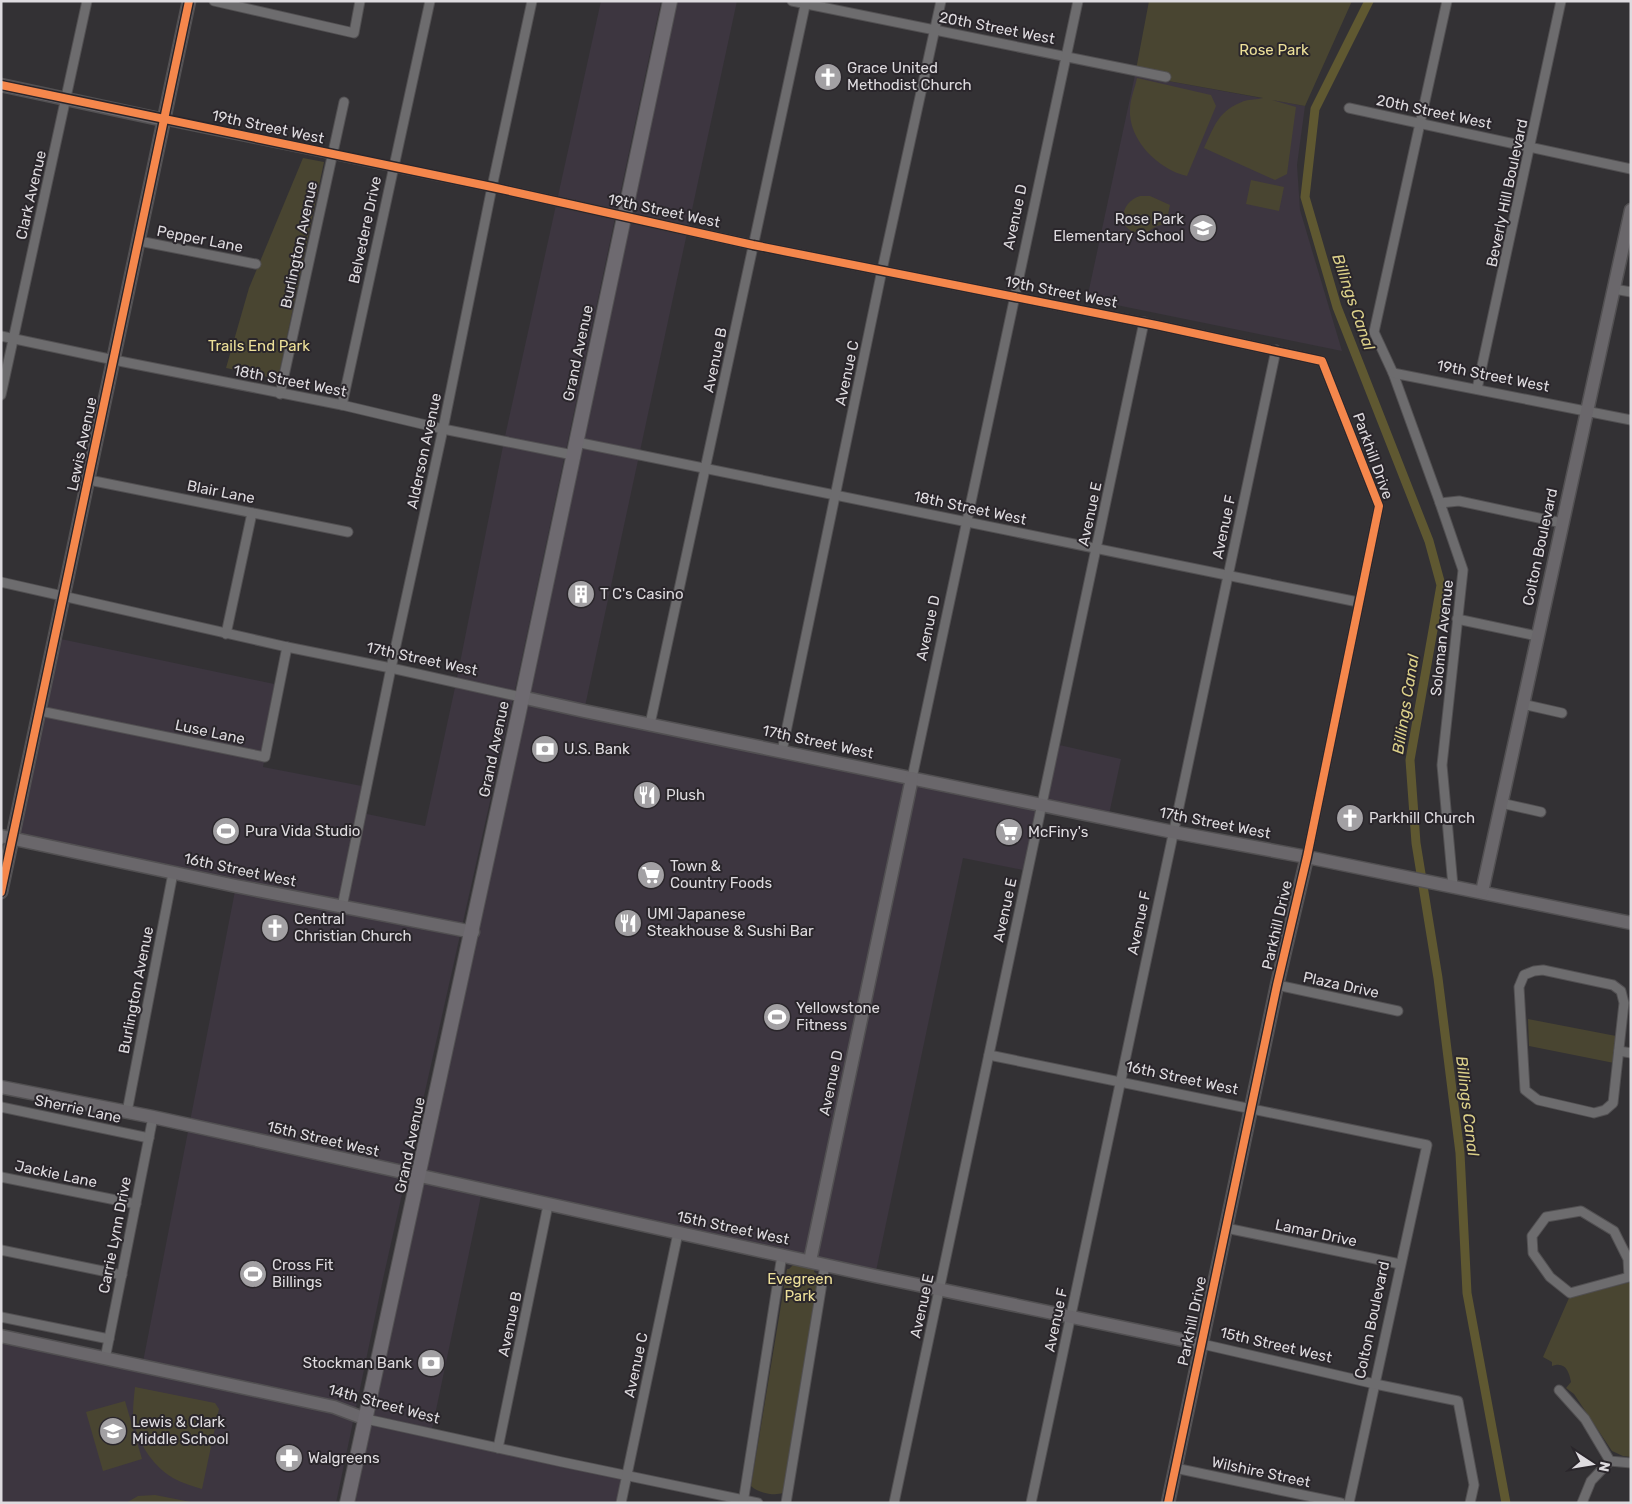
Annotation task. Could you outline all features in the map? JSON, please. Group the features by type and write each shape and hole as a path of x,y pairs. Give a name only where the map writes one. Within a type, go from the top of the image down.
{"main road":[{"name":"Grand Avenue","path":"347,1503 473,932 521,696 670,1"}],"street":[{"name":"Clark Avenue","path":"1,395 87,1"},
{"name":"Lewis Avenue","path":"1,892 7,837 40,711 189,1"},
{"path":"214,1 354,33 360,1"},
{"name":"Belvedere Drive","path":"342,405 430,1"},
{"name":"Alderson Avenue","path":"342,907 532,1"},
{"name":"20th Street West","path":"792,1 1066,55 1166,77"},
{"name":"Avenue C","path":"782,751 882,270 941,1"},
{"name":"Avenue D","path":"810,1261 1078,1"},
{"path":"1393,373 1374,332 1447,1"},
{"name":"Beverly Hill Boulevard","path":"1477,390 1561,1"},
{"name":"Avenue B","path":"650,724 806,3"},
{"name":"19th Street West","path":"1,85 492,187 753,245 1144,322 1322,361"},
{"name":"Burlington Avenue","path":"280,394 344,102"},
{"name":"20th Street West","path":"1349,108 1631,169"},
{"name":"Colton Boulevard","path":"1482,892 1631,210"},
{"name":"Pepper Lane","path":"138,241 256,264"},
{"path":"1614,289 1631,292"},
{"name":"Avenue E","path":"894,1503 1144,322"},
{"name":"18th Street West","path":"1,336 280,394 342,405 443,429 706,468 1358,602"},
{"name":"Avenue F","path":"1030,1503 1276,350"},
{"name":"Parkhill Drive","path":"1168,1503 1251,1109 1307,857 1379,506 1322,361"},
{"name":"19th Street West","path":"1393,373 1631,420"},
{"name":"Soloman Avenue","path":"1393,373 1463,570 1442,766 1452,886"},
{"name":"Blair Lane","path":"89,480 348,532"},
{"path":"1440,503 1459,501 1562,523"},
{"path":"226,634 252,513"},
{"name":"17th Street West","path":"1,582 226,634 584,711 1173,832 1433,882 1631,924"},
{"path":"1457,619 1537,636"},
{"name":"Luse Lane","path":"40,711 265,757 287,647"},
{"path":"1522,704 1562,713"},
{"path":"1501,803 1541,812"},
{"name":"16th Street West","path":"7,837 173,873 473,932"},
{"name":"Burlington Avenue","path":"126,1112 173,873"},
{"path":"1543,970 1613,985 1621,992 1624,1003 1619,1051 1613,1103 1605,1110 1594,1113 1538,1100 1530,1096 1525,1090 1520,1015 1519,987 1524,975 1543,970"},
{"name":"Plaza Drive","path":"1278,985 1398,1011"},
{"path":"1620,1040 1631,1042"},
{"path":"1619,1051 1631,1053"},
{"name":"16th Street West","path":"989,1055 1427,1145"},
{"name":"15th Street West","path":"1,1087 152,1117 548,1205 940,1290 1202,1344 1458,1401 1474,1485 1470,1503"},
{"name":"Sherrie Lane","path":"1,1107 149,1138"},
{"name":"Carrie Lynn Drive","path":"105,1359 152,1117"},
{"name":"Colton Boulevard","path":"1349,1503 1427,1145"},
{"name":"Jackie Lane","path":"1,1177 136,1204"},
{"name":"Avenue B","path":"498,1448 548,1205"},
{"path":"1581,1211 1614,1231 1628,1259 1630,1277 1570,1293 1550,1277 1533,1253 1532,1236 1546,1217 1581,1211"},
{"name":"Lamar Drive","path":"1226,1228 1400,1264"},
{"name":"Avenue C","path":"621,1503 678,1233"},
{"path":"1,1250 122,1275"},
{"path":"743,1501 782,1255"},
{"path":"786,1503 825,1265"},
{"path":"1,1317 109,1339"},
{"name":"14th Street West","path":"1,1336 334,1407 366,1419 758,1503"},
{"path":"1559,1390 1585,1419 1610,1461"},
{"path":"1610,1461 1631,1463"},
{"path":"1582,1503 1591,1481 1610,1461"},
{"name":"Wilshire Street","path":"1175,1468 1341,1503"}],"shaded area":[{"path":"601,1 661,1 519,672 383,1279 336,1503 1,1503 1,1343 233,1392 142,1367 236,886 12,838 56,638 279,685 263,767 367,787 362,813 425,826 456,683 504,441"},
{"path":"670,1 737,1 584,711 1041,805 1055,744 1121,759 1108,819 1042,805 1028,871 963,858 875,1276 482,1191 431,1434 627,1476 621,1503 347,1503"},
{"name":"Rose Park Elementary School","path":"1135,75 1305,106 1297,165 1300,210 1342,351 1087,299"}],"green space":[{"name":"Rose Park","path":"1149,1 1352,1 1305,106 1272,100 1296,107 1287,174 1275,180 1204,148 1218,120 1228,109 1244,101 1263,98 1135,75"},
{"path":"1137,78 1211,95 1216,106 1187,176 1176,173 1156,160 1147,152 1134,132 1130,109"},
{"name":"Trails End Park","path":"303,158 324,162 278,379 226,368 249,288"},
{"path":"1251,180 1284,187 1279,211 1246,204"},
{"path":"1140,196 1150,196 1170,205 1166,224 1142,233 1127,228 1124,223 1124,211 1127,205"},
{"path":"1528,1019 1616,1036 1614,1063 1529,1046"},
{"name":"Evegreen Park","path":"793,1265 815,1269 814,1272 819,1275 783,1493 771,1494 751,1486 787,1269"},
{"path":"1631,1282 1631,1457 1612,1451 1574,1394 1566,1388 1571,1382 1566,1368 1560,1365 1552,1366 1552,1362 1543,1357 1569,1298"},
{"path":"135,1387 215,1403 219,1409 202,1489 173,1478 151,1459 141,1442 134,1423"},
{"path":"125,1401 142,1459 103,1471 86,1412"},
{"path":"155,1495 196,1503 126,1503 138,1496"}],"waterway":[{"name":"Billings Canal","path":"1369,1 1315,109 1305,197 1337,307 1429,541 1441,585 1410,760 1416,843 1438,978 1460,1153 1467,1293 1506,1503"}],"cycle path":[{"path":"1,892 189,1"},
{"path":"1,85 492,187 753,245 1156,325 1322,361 1379,506 1307,857 1277,985 1168,1503"}],"place":[{"name":"Grace United Methodist Church","path":"828,77"},
{"name":"Rose Park Elementary School","path":"1203,228"},
{"name":"T C's Casino","path":"581,594"},
{"name":"U.S. Bank","path":"545,749"},
{"name":"Plush","path":"647,795"},
{"name":"Parkhill Church","path":"1350,818"},
{"name":"Pura Vida Studio","path":"226,831"},
{"name":"McFiny's","path":"1009,832"},
{"name":"Town & Country Foods","path":"651,875"},
{"name":"UMI Japanese Steakhouse & Sushi Bar","path":"628,923"},
{"name":"Central Christian Church","path":"275,928"},
{"name":"Yellowstone Fitness","path":"777,1017"},
{"name":"Cross Fit Billings","path":"253,1274"},
{"name":"Stockman Bank","path":"431,1363"},
{"name":"Lewis & Clark Middle School","path":"113,1431"},
{"name":"Walgreens","path":"289,1458"}]}
